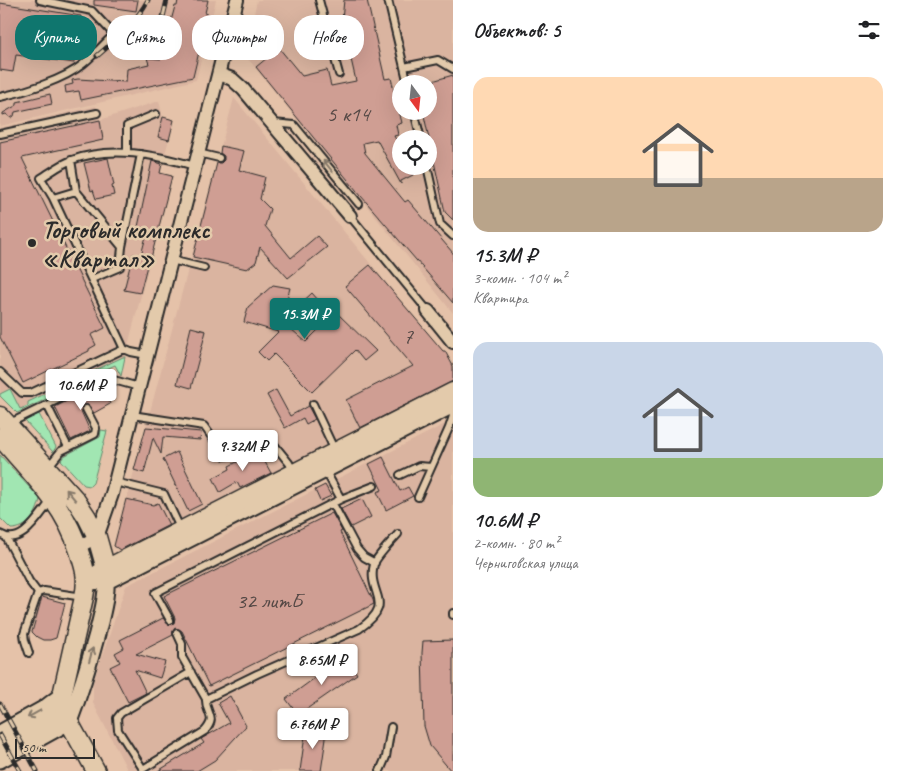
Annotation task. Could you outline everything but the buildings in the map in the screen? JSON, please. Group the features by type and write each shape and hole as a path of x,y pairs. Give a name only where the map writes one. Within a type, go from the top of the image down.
{"main road":[{"path":"85,590 106,575 450,400"},
{"path":"2,426 47,468 75,499 97,537 106,575"},
{"path":"2,426 69,523 86,574 68,708 96,771"}],"street":[{"path":"78,547 97,537 115,482 237,0"},
{"path":"219,74 232,79 243,89 350,216"},
{"path":"428,311 453,342"},
{"path":"0,760 6,741 68,708 83,684 102,611 106,575"}],"lane":[{"path":"40,0 92,10 107,26"},
{"path":"319,0 339,74"},
{"path":"388,0 406,75"},
{"path":"0,97 19,93 51,82 82,65 107,41"},
{"path":"404,67 438,60 453,69"},
{"path":"0,134 97,113"},
{"path":"127,153 127,126 156,114"},
{"path":"271,122 294,125 359,204"},
{"path":"147,355 124,349 54,198 42,178 71,160 104,152 163,157 195,166"},
{"path":"198,153 219,158"},
{"path":"92,279 120,267 122,247 141,154"},
{"path":"71,160 76,190 122,247"},
{"path":"429,175 440,224 453,236"},
{"path":"54,198 76,190"},
{"path":"350,216 428,311"},
{"path":"171,260 204,268"},
{"path":"0,372 22,393 31,393 124,349"},
{"path":"2,426 103,377 139,387"},
{"path":"77,390 82,399"},
{"path":"418,497 453,416 450,400"},
{"path":"313,404 327,461 341,499"},
{"path":"47,405 58,420 68,447"},
{"path":"47,468 61,451 95,434 96,428 88,420 86,409"},
{"path":"132,415 204,426 224,456 272,442 289,463 297,478"},
{"path":"400,475 419,466 431,467"},
{"path":"115,482 164,494 184,536"},
{"path":"170,620 155,593 341,499 374,486"},
{"path":"3,536 13,538 31,526 53,498"},
{"path":"332,504 357,549 364,557 375,562"},
{"path":"206,699 257,674 359,629 369,622 380,606 373,575 375,562 398,534"},
{"path":"3,536 38,593"},
{"path":"38,593 44,591 85,590"},
{"path":"29,653 24,634 38,593"},
{"path":"176,633 182,644 182,657 191,672 206,699 206,706 211,716 211,725 205,732 143,769 118,730 117,718 120,713 191,672"},
{"path":"380,771 386,757 391,727"}],"shaded area":[{"path":"0,0 216,0 212,15 192,15 192,60 201,60 196,80 0,126"},
{"path":"257,0 453,0 453,313 249,60 284,60 284,15 254,15"},
{"path":"234,98 453,364 453,383 120,551 114,546"},
{"path":"159,101 163,117 174,120 160,173 172,176 125,357 20,410 10,389 0,394 0,128 96,106 100,120"},
{"path":"453,420 453,771 128,771 93,703 93,683 126,586"}],"green space":[{"path":"125,357 121,376 115,365 17,413 0,396 0,394 10,389 20,409 28,406 28,402"},
{"path":"39,414 56,447 53,452 25,421"},
{"path":"101,430 107,431 93,483 90,486 84,485 61,460 64,456 100,437"},
{"path":"0,455 40,499 37,510 31,520 17,528 11,529 0,518"}],"railway":[{"path":"97,56 132,23 148,0"},
{"path":"163,15 167,0"},
{"path":"0,704 37,771"},
{"path":"0,735 20,771"}],"place":[{"name":"Торговый комплекс «Квартал»","path":"32,243"}]}
